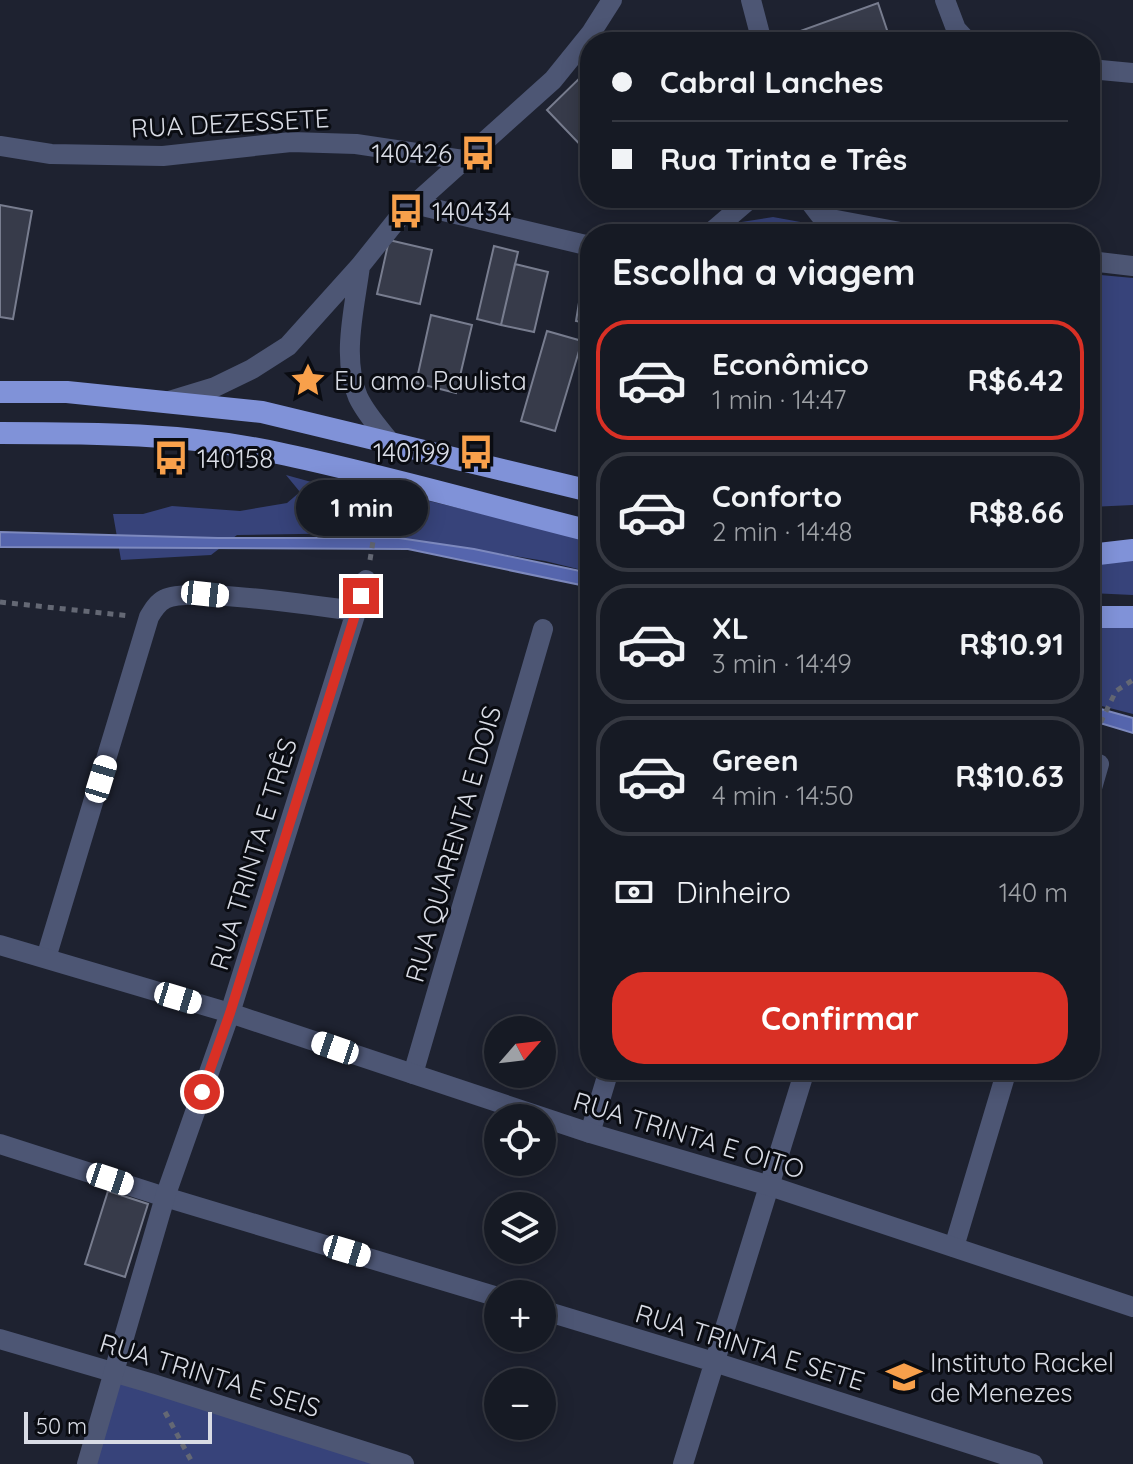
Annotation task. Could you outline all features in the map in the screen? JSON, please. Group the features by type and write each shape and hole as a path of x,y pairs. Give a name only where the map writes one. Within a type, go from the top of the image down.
{"highway":[{"path":"0,392 67,392 262,412 580,489"},
{"path":"0,433 160,437 276,452 580,528"},
{"path":"1100,554 1133,550"},
{"path":"1100,617 1133,617"}],"street":[{"path":"592,32 612,0"},
{"path":"751,0 759,32"},
{"path":"945,0 959,32"},
{"path":"167,401 215,387 252,369 288,346 396,221 553,80 580,47"},
{"path":"1100,70 1133,73"},
{"name":"RUA DEZESSETE","path":"0,146 51,154 163,156 275,143 330,143 463,160"},
{"path":"414,204 580,244"},
{"path":"721,224 739,208"},
{"path":"815,208 820,215 858,224"},
{"path":"1100,262 1133,266"},
{"path":"360,266 351,365 357,394 368,415 391,443"},
{"name":"RUA TRINTA E TRÊS","path":"87,1464 165,1197 230,1013 366,580"},
{"path":"46,958 149,617 155,606 166,598 205,594 356,611"},
{"name":"RUA QUARENTA E DOIS","path":"413,1074 543,629"},
{"name":"RUA TRINTA E OITO","path":"0,945 230,1013 590,1133 770,1186 1132,1305"},
{"path":"590,1133 606,1080"},
{"path":"683,1464 802,1080"},
{"path":"954,1247 1004,1080"},
{"path":"0,1144 484,1293"},
{"name":"RUA TRINTA E SETE","path":"556,1314 1033,1464"},
{"name":"RUA TRINTA E SEIS","path":"0,1339 115,1372 404,1464"}],"path":[{"path":"370,558 377,515"},
{"path":"0,602 149,617"},
{"path":"1100,724 1116,691 1133,680"},
{"path":"150,1383 193,1464"}],"shaded area":[{"path":"773,217 811,224 734,224"},
{"path":"1100,275 1133,278 1133,505 1100,507"},
{"path":"286,475 355,494 352,510 369,515 361,533 237,535 211,555 121,560 113,514 143,514 172,506 240,511 287,503 300,492"},
{"path":"384,490 580,538 580,570 545,561 377,534"},
{"path":"0,532 218,538 399,538 474,549 580,571 580,585 408,549 0,547"},
{"path":"1133,546 1133,595 1100,593 1100,550"},
{"path":"1100,620 1133,621 1133,714 1100,706"},
{"path":"1100,709 1133,718 1133,733 1100,723"},
{"path":"111,1376 392,1464 85,1464"}],"building":[{"path":"878,3 888,32 797,32"},
{"path":"580,78 580,145 547,110"},
{"path":"0,205 32,211 13,319 0,317"},
{"path":"389,240 432,250 420,304 377,294"},
{"path":"494,246 518,252 501,325 477,319"},
{"path":"515,264 548,272 534,332 501,325"},
{"path":"580,296 580,322 576,321"},
{"path":"431,315 472,325 456,393 416,383"},
{"path":"547,331 580,340 555,431 521,421"},
{"path":"108,1191 148,1204 125,1277 85,1264"}],"place":[{"name":"140426","path":"478,153"},
{"name":"140434","path":"406,211"},
{"name":"Eu amo Paulista","path":"308,380"},
{"name":"140199","path":"476,452"},
{"name":"140158","path":"171,458"},
{"name":"Instituto Rackel de Menezes","path":"904,1377"}],"route":[{"path":"202,1092 230,1013 361,596"}]}
